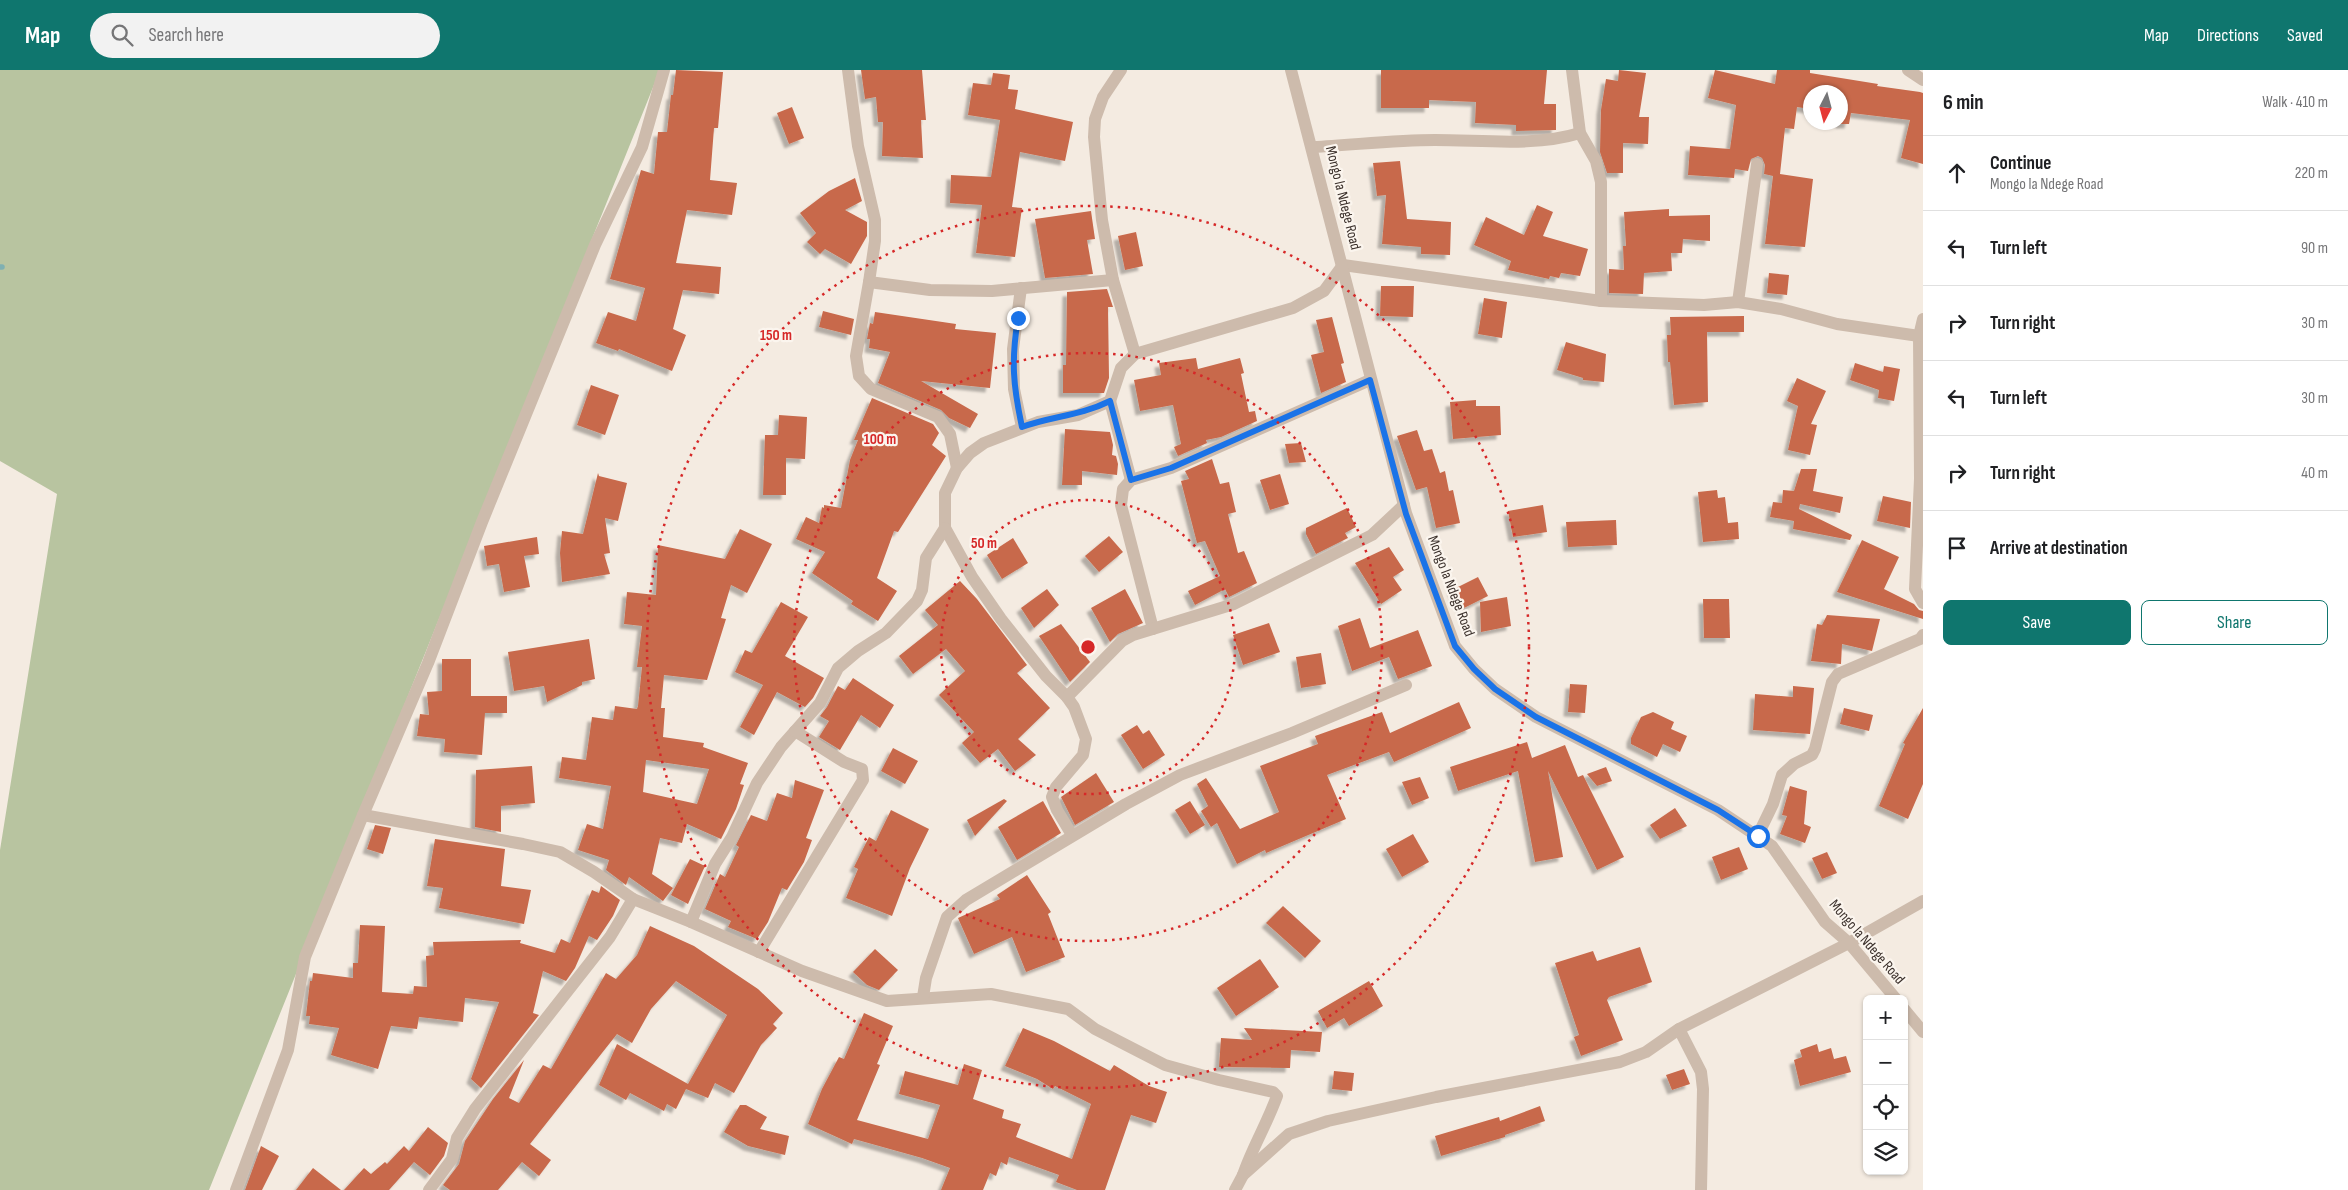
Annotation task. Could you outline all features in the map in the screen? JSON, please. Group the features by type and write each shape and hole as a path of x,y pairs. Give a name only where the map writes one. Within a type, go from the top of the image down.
{"street":[{"path":"236,1190 288,1050 305,957 362,815 428,663 482,522 595,245 642,148 664,70"},
{"path":"848,70 858,146 875,220 875,241 856,356 859,376 871,389 938,417 950,434 957,468"},
{"path":"1122,70 1103,97 1095,119 1094,137 1102,220 1113,280 1135,354"},
{"name":"Mongo la Ndege Road","path":"1291,70 1313,147 1370,380 1404,505 1455,646 1474,669 1495,689 1536,717 1718,810 1772,846 1825,922 1849,943 1893,995"},
{"path":"1572,70 1580,133 1596,161 1601,182 1601,301"},
{"path":"1908,70 1923,80"},
{"path":"1313,147 1386,141 1522,141 1551,139 1580,133"},
{"path":"1738,302 1756,164"},
{"path":"1131,480 1110,401 1121,368 1135,354 1293,308 1324,291 1343,265 1601,301 1704,305 1738,302 1782,309 1837,324 1920,336"},
{"path":"869,282 930,290 992,291 1113,280"},
{"path":"1021,288 1013,349 1014,389 1022,427"},
{"path":"1923,319 1920,336 1920,479 1915,589 1923,603"},
{"path":"1153,629 1121,505 1123,489 1131,480 1171,468 1370,380"},
{"path":"1072,835 1056,810 1052,797 1056,787 1083,755 1086,739 1074,707 1068,697 1046,676 1001,619 972,577 945,528 945,493 957,468 970,453 984,443 1038,422 1078,415 1110,401"},
{"path":"1068,697 1122,642 1133,635 1234,604 1372,535 1404,505"},
{"path":"691,922 715,864 732,837 757,783 781,746 820,703 838,668 858,651 886,633 917,601 922,590 926,558 945,528"},
{"path":"1758,836 1773,804 1782,775 1794,764 1812,756 1832,682 1838,674 1920,639 1923,635"},
{"path":"923,998 926,978 947,917 966,900 1072,835 1180,775 1284,737 1406,686"},
{"path":"759,952 863,780 862,769 844,762 795,731"},
{"path":"362,815 560,852 633,899 691,922 802,971 886,1001 991,994 1068,1009 1095,1029 1165,1065 1273,1092 1277,1096 1266,1125 1250,1153 1243,1175 1235,1190"},
{"path":"429,1190 452,1159 457,1138 475,1109 610,937 633,899"},
{"path":"1243,1175 1289,1134 1328,1121 1436,1097 1620,1062 1646,1052 1679,1030 1849,943 1923,901"},
{"path":"1908,1014 1923,1032"},
{"path":"1679,1030 1701,1072 1703,1089 1701,1190"}],"green space":[{"path":"0,70 660,70 209,1190 0,1190 0,850 57,494 0,461"}],"building":[{"path":"676,70 723,72 718,128 714,128 710,180 737,183 732,215 687,210 676,263 721,267 719,294 683,290 673,329 686,335 672,371 619,349 618,351 596,343 608,312 636,321 645,288 610,279 641,170 654,174 658,132 667,132"},
{"path":"861,70 922,70 926,120 921,120 923,158 882,156 883,122 878,122 876,97 865,99"},
{"path":"1381,70 1547,70 1544,104 1556,104 1556,130 1516,131 1516,125 1475,123 1476,102 1429,100 1429,108 1381,108"},
{"path":"1619,70 1646,73 1639,117 1649,117 1648,144 1623,143 1623,173 1607,173 1600,152 1601,110 1606,79 1618,81"},
{"path":"1715,70 1775,84 1777,70 1810,70 1810,73 1920,92 1923,93 1923,164 1901,158 1910,120 1851,113 1848,124 1848,85 1803,85 1803,108 1797,107 1794,129 1785,128 1780,174 1813,179 1805,247 1765,244 1773,176 1764,174 1765,165 1762,158 1758,156 1751,159 1748,171 1735,169 1734,178 1688,175 1690,146 1730,149 1736,105 1708,98"},
{"path":"993,73 1010,75 1008,89 1018,90 1015,109 1073,122 1065,161 1020,152 1012,207 1022,208 1015,257 976,253 982,205 950,203 951,175 991,177 1000,120 968,115 973,83 991,85"},
{"path":"792,107 804,138 789,144 777,113"},
{"path":"1400,161 1407,219 1451,222 1450,255 1421,254 1421,247 1382,244 1386,195 1377,196 1373,163"},
{"path":"855,178 862,201 845,210 867,222 867,236 851,264 825,249 820,254 807,242 816,233 800,213 829,191"},
{"path":"1537,205 1553,212 1543,236 1588,249 1580,276 1561,273 1559,278 1550,276 1549,279 1508,270 1511,261 1474,245 1486,217 1524,235"},
{"path":"1669,209 1669,216 1710,215 1710,241 1683,239 1682,253 1671,253 1672,271 1644,273 1643,294 1609,293 1609,269 1624,270 1623,246 1626,246 1624,212"},
{"path":"1091,211 1095,239 1087,240 1093,274 1045,278 1035,219"},
{"path":"1136,232 1143,266 1125,270 1118,236"},
{"path":"1769,273 1789,275 1787,295 1767,293"},
{"path":"1381,286 1414,286 1413,317 1380,316"},
{"path":"1107,289 1113,307 1108,307 1109,378 1104,393 1063,393 1063,365 1066,365 1067,292"},
{"path":"1484,298 1507,302 1502,338 1478,334"},
{"path":"823,311 854,319 851,335 819,327"},
{"path":"875,312 956,324 955,329 996,333 990,388 921,381 978,414 970,428 949,418 941,410 878,383 890,352 869,348 870,339 867,339 870,323 873,324"},
{"path":"1744,316 1744,332 1707,332 1708,402 1674,405 1670,362 1668,362 1667,335 1671,335 1670,317"},
{"path":"1332,317 1344,363 1341,364 1346,382 1321,393 1311,355 1324,352 1316,320"},
{"path":"1566,342 1606,354 1604,382 1583,380 1583,378 1557,370"},
{"path":"1196,358 1198,369 1240,358 1244,373 1241,374 1249,412 1255,411 1257,421 1221,437 1206,440 1207,443 1178,456 1174,447 1181,444 1173,405 1140,411 1134,380 1161,375 1159,363"},
{"path":"1855,363 1883,372 1884,366 1900,369 1894,401 1878,398 1879,390 1850,380"},
{"path":"1797,378 1826,391 1811,424 1817,425 1810,455 1788,450 1798,406 1787,401"},
{"path":"591,385 619,395 605,435 577,425"},
{"path":"872,398 933,424 939,433 932,445 946,456 898,532 894,531 877,578 897,591 878,621 851,604 853,601 812,573 825,552 796,539 806,517 819,523 824,505 841,508 850,460 858,440 854,440"},
{"path":"1476,400 1476,406 1500,406 1501,435 1453,439 1450,402"},
{"path":"779,415 807,417 805,459 786,458 786,495 763,495 765,435 778,435"},
{"path":"1065,429 1110,432 1113,445 1112,455 1116,456 1118,464 1117,475 1082,471 1082,485 1062,485"},
{"path":"1417,430 1424,451 1432,449 1440,473 1445,471 1449,491 1453,490 1460,523 1436,528 1427,487 1416,490 1397,436"},
{"path":"1301,443 1306,462 1289,463 1285,444"},
{"path":"1212,459 1220,484 1229,482 1236,512 1228,514 1238,553 1244,551 1257,583 1229,597 1225,589 1195,605 1188,591 1220,576 1205,541 1197,543 1181,481 1189,479 1185,471"},
{"path":"1801,469 1817,469 1813,491 1843,497 1840,513 1800,504 1799,509 1852,535 1850,540 1793,529 1794,521 1770,517 1773,502 1782,503 1783,490 1794,491"},
{"path":"598,473 599,476 627,483 618,521 605,518 610,553 604,554 610,574 562,582 560,553 562,531 583,534"},
{"path":"1280,474 1289,504 1270,510 1260,480"},
{"path":"1717,490 1718,498 1725,497 1728,523 1738,522 1739,539 1703,542 1698,492"},
{"path":"1883,496 1911,502 1910,528 1877,521"},
{"path":"1543,505 1547,532 1513,537 1508,511"},
{"path":"1347,508 1356,527 1345,533 1348,538 1316,554 1306,534 1306,528"},
{"path":"1616,520 1617,545 1568,547 1566,522"},
{"path":"740,529 772,544 747,593 731,585 721,618 726,619 707,680 664,675 661,708 665,708 663,737 704,743 703,747 748,763 740,784 744,785 736,809 721,839 687,824 682,843 660,838 652,874 673,888 663,901 629,877 626,885 606,870 609,860 578,850 587,824 603,829 611,786 559,778 562,757 586,760 592,717 613,720 615,706 637,709 642,667 637,667 642,626 624,624 627,592 656,595 658,545 725,559","holes":["646,760 709,769 697,804 643,792"]},
{"path":"1109,536 1123,552 1099,572 1085,556"},
{"path":"537,537 539,554 524,556 530,587 504,592 499,564 487,566 484,546"},
{"path":"1013,538 1028,563 1002,579 987,555"},
{"path":"1862,540 1899,557 1884,589 1914,604 1919,610 1923,611 1923,619 1837,592"},
{"path":"1389,547 1404,570 1393,577 1402,590 1381,604 1355,563"},
{"path":"1478,577 1488,596 1462,609 1452,590"},
{"path":"960,581 977,599 1027,665 1017,673 1050,708 1018,739 1036,755 1015,771 998,749 980,763 962,743 974,732 939,695 965,671 946,649 913,674 899,656 938,625 925,610"},
{"path":"1047,589 1059,605 1034,628 1021,608"},
{"path":"1125,589 1143,623 1118,634 1110,642 1091,608"},
{"path":"1507,597 1511,626 1481,632 1480,602"},
{"path":"1703,599 1729,599 1730,638 1704,638"},
{"path":"781,602 808,617 785,656 824,678 813,698 805,707 777,692 754,735 740,727 763,685 735,672 745,650 752,653"},
{"path":"1827,615 1880,619 1872,651 1842,644 1841,664 1811,661 1817,624 1822,625"},
{"path":"1360,618 1370,648 1418,630 1432,666 1398,679 1389,657 1352,671 1338,626"},
{"path":"1269,623 1280,652 1243,665 1233,635"},
{"path":"1061,624 1090,662 1070,682 1039,636"},
{"path":"589,639 595,679 582,682 582,685 547,702 544,686 514,691 508,652"},
{"path":"1321,653 1326,684 1301,688 1296,657"},
{"path":"442,659 471,659 471,696 507,696 507,713 485,713 482,755 444,752 445,739 417,736 420,714 429,715 427,692 442,691"},
{"path":"853,678 894,705 880,728 861,715 840,750 819,737 829,721 820,716 838,686 845,690"},
{"path":"1570,684 1587,685 1585,713 1568,712"},
{"path":"1793,686 1814,688 1810,734 1753,730 1755,694 1793,697"},
{"path":"1459,702 1471,728 1394,762 1389,752 1327,775 1346,819 1266,853 1265,850 1237,864 1217,823 1211,827 1201,811 1208,806 1197,784 1206,778 1240,829 1279,812 1260,766 1318,744 1315,736 1382,712 1390,733"},
{"path":"1844,708 1873,715 1869,731 1840,724"},
{"path":"1923,708 1923,784 1908,819 1879,806 1905,744 1903,743"},
{"path":"1653,712 1674,722 1671,729 1687,736 1680,752 1663,744 1657,757 1631,744 1631,738 1641,717"},
{"path":"1137,725 1143,734 1149,730 1165,755 1143,769 1121,735"},
{"path":"1527,742 1532,758 1565,745 1578,777 1583,775 1624,857 1597,870 1548,771 1563,857 1535,862 1518,771 1458,791 1450,767"},
{"path":"893,748 918,761 905,784 881,771"},
{"path":"532,766 535,803 501,806 501,832 475,827 476,770"},
{"path":"1606,767 1612,781 1597,786 1587,774"},
{"path":"1096,773 1114,802 1075,825 1061,797"},
{"path":"1420,777 1429,798 1412,805 1402,782"},
{"path":"795,780 824,790 806,838 812,840 804,862 787,890 782,888 768,922 757,939 728,927 731,921 705,909 720,874 725,877 739,847 736,845 751,815 767,821 777,793 792,798"},
{"path":"1790,786 1807,791 1804,824 1811,827 1805,843 1780,834 1787,816 1782,815"},
{"path":"1004,799 1007,801 975,836 967,820"},
{"path":"1043,801 1061,833 1017,860 998,827"},
{"path":"1190,801 1205,825 1190,834 1175,810"},
{"path":"1675,808 1687,826 1660,839 1650,825"},
{"path":"891,810 929,829 910,868 892,916 846,898 858,869 854,867 869,837 876,841"},
{"path":"375,825 391,828 383,854 367,849"},
{"path":"1413,834 1429,862 1402,877 1386,849"},
{"path":"435,839 505,849 501,886 531,890 524,924 439,908 443,888 427,886"},
{"path":"1739,847 1748,869 1721,880 1712,857"},
{"path":"1827,852 1837,873 1822,879 1812,858"},
{"path":"690,859 705,866 688,904 671,895"},
{"path":"1027,875 1051,912 1048,914 1065,957 1026,972 1012,937 974,954 958,918 1000,899 997,895"},
{"path":"601,886 620,900 613,916 597,940 589,936 575,968 566,981 543,971 533,1013 539,1015 481,1088 471,1079 499,1002 465,998 463,1022 419,1017 417,1029 391,1026 378,1069 331,1055 339,1028 309,1024 310,1016 306,1016 310,981 312,981 313,973 353,978 353,963 358,963 360,925 385,926 382,992 413,994 414,986 427,987 426,956 434,955 433,942 521,940 520,943 555,953 561,939 570,943 592,890 599,893"},
{"path":"1283,906 1321,941 1305,958 1266,923"},
{"path":"650,926 694,946 758,989 783,1013 773,1024 777,1028 761,1045 734,1093 715,1083 708,1098 686,1089 676,1109 667,1104 664,1111 630,1093 626,1100 599,1085 617,1044 688,1084 727,1015 676,981 651,1009 632,1043 617,1034 530,1144 551,1160 539,1176 522,1162 498,1190 450,1190 443,1185 459,1164 465,1141 493,1099 524,1060 509,1098 519,1103 543,1065 551,1069 606,973 616,979 637,955"},
{"path":"1640,947 1652,982 1609,997 1607,1000 1623,1040 1581,1056 1574,1037 1579,1035 1555,963 1593,951 1597,961"},
{"path":"875,949 898,970 879,990 867,985 853,972"},
{"path":"1260,959 1279,987 1236,1016 1217,988"},
{"path":"1369,981 1383,1006 1349,1026 1344,1018 1327,1028 1318,1011"},
{"path":"864,1013 893,1026 877,1064 880,1065 857,1120 928,1139 940,1105 899,1094 905,1071 958,1085 964,1064 982,1070 973,1099 1004,1110 1002,1118 1021,1124 1016,1137 1072,1159 1091,1104 1055,1086 1053,1089 1037,1079 1005,1066 1023,1028 1054,1041 1110,1071 1114,1065 1149,1086 1167,1092 1156,1123 1131,1115 1105,1190 1077,1190 1056,1182 1059,1175 1009,1157 1007,1165 1001,1162 996,1176 990,1173 983,1190 941,1190 950,1168 854,1139 852,1144 808,1124 822,1089 839,1057 844,1059"},
{"path":"1244,1028 1322,1032 1320,1052 1291,1050 1290,1068 1219,1067 1221,1038 1252,1040"},
{"path":"1817,1044 1819,1052 1831,1048 1834,1059 1846,1056 1851,1072 1800,1086 1794,1060 1802,1057 1800,1050"},
{"path":"1684,1069 1690,1084 1672,1090 1666,1075"},
{"path":"1334,1071 1354,1073 1352,1091 1332,1089"},
{"path":"740,1105 746,1105 767,1117 760,1129 789,1136 785,1155 748,1146 724,1132"},
{"path":"1540,1106 1545,1121 1505,1135 1505,1137 1441,1156 1435,1136 1499,1117 1500,1121"},
{"path":"428,1127 448,1143 444,1156 430,1175 414,1162 389,1190 344,1190 364,1168 371,1174 385,1162 387,1164 404,1146 409,1151"},
{"path":"261,1146 279,1156 262,1190 245,1190"},
{"path":"313,1168 341,1190 296,1190"}],"route":[{"path":"1018,318 1013,349 1014,389 1022,427 1038,422 1078,415 1110,401 1131,480 1171,468 1370,380 1406,514 1455,646 1474,669 1495,689 1536,717 1718,810 1758,836"}]}
